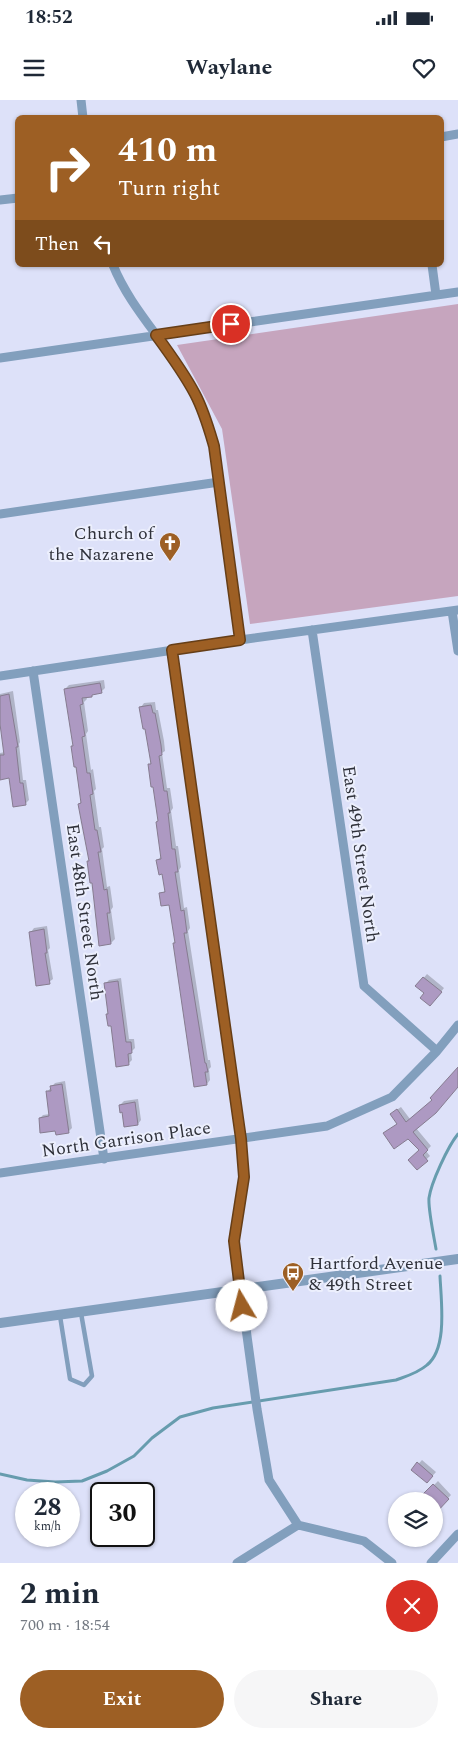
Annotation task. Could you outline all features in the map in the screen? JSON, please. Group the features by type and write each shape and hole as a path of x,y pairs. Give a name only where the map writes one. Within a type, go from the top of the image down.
{"street":[{"path":"81,100 83,115"},
{"path":"444,136 458,134"},
{"path":"0,200 15,198"},
{"path":"114,267 126,292 182,371 202,410 214,446 240,640"},
{"path":"432,267 436,295"},
{"path":"0,358 458,292"},
{"path":"0,514 219,482"},
{"path":"0,676 455,610 458,651"},
{"name":"East 49th Street North","path":"312,630 364,986 437,1051"},
{"path":"172,650 241,1139 244,1177 234,1241 254,1390 269,1480 298,1525 364,1540 392,1563"},
{"name":"East 48th Street North","path":"34,670 104,1159"},
{"name":"North Garrison Place","path":"0,1173 327,1126 392,1097 437,1051 458,1025"},
{"path":"0,1323 458,1259"},
{"path":"237,1563 298,1525"},
{"path":"431,1563 458,1534"}],"lane":[{"path":"60,1315 70,1379 84,1384 92,1376 81,1312"}],"shaded area":[{"path":"458,304 458,596 250,624 222,429 177,345"}],"building":[{"path":"100,683 102,693 82,698 83,704 80,705 85,736 82,737 87,773 90,773 93,794 90,795 95,830 97,830 101,852 98,852 104,890 107,889 110,913 107,913 111,944 99,946 92,883 90,883 87,861 89,861 78,804 81,803 76,767 74,767 71,746 73,746 64,689"},
{"path":"9,694 18,747 16,747 20,783 23,783 26,805 13,807 9,778 0,780 0,755 4,755 0,724 0,696"},
{"path":"151,705 153,713 155,713 161,745 162,755 159,756 164,791 167,791 172,849 175,849 178,872 175,872 181,911 184,910 187,933 184,933 208,1072 205,1072 207,1085 194,1087 169,905 161,906 159,893 165,892 162,874 159,875 156,860 161,859 156,822 158,821 148,764 151,764 139,707"},
{"path":"44,929 47,953 45,953 50,984 36,986 29,932"},
{"path":"423,977 442,992 430,1006 420,998 424,993 415,986"},
{"path":"118,981 126,1042 131,1042 132,1053 128,1054 129,1065 116,1067 111,1026 108,1026 106,1014 108,1014 104,983"},
{"path":"458,1067 458,1087 436,1113 413,1132 428,1150 423,1155 428,1161 417,1170 408,1160 419,1150 408,1139 394,1149 383,1133 397,1124 390,1114 397,1109 406,1122 432,1100 430,1098"},
{"path":"62,1084 69,1133 56,1135 55,1131 40,1133 39,1118 49,1116 46,1091 51,1091 50,1086"},
{"path":"135,1102 138,1125 124,1127 119,1105"},
{"path":"417,1462 433,1476 427,1483 411,1470"},
{"path":"433,1484 442,1492 425,1492"},
{"path":"443,1493 449,1499 443,1505"}],"waterway":[{"path":"436,1249 429,1198 441,1165 458,1134"},
{"path":"0,1474 27,1480 82,1481 107,1471 134,1456 152,1438 180,1417 213,1408 396,1380 412,1374 427,1365 434,1357 438,1347 442,1324 440,1276"}],"place":[{"name":"Church of the Nazarene","path":"170,562"},
{"name":"Hartford Avenue & 49th Street","path":"293,1292"}],"route":[{"path":"231,324 156,335 182,371 196,395 214,446 240,640 172,650 241,1139 244,1177 234,1241 242,1306"}]}
